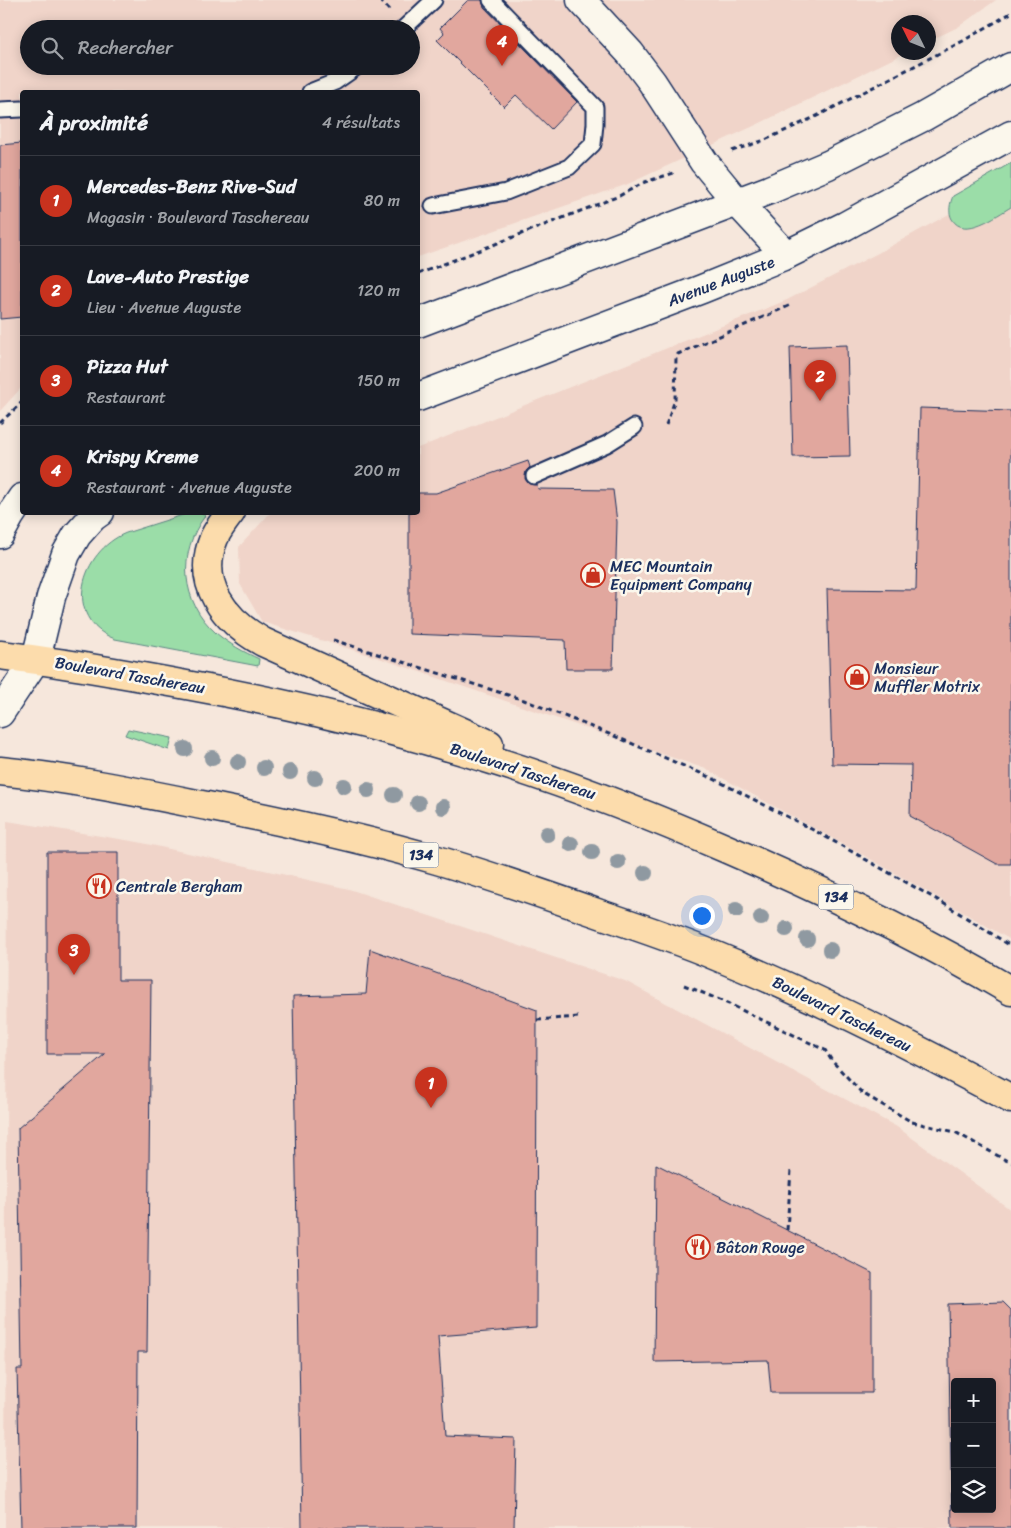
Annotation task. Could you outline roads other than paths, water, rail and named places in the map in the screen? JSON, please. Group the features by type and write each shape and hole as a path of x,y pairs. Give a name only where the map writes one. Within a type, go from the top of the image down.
{"main road":[{"path":"581,0 614,35 641,68 663,98 699,155 737,202 786,255"},
{"path":"420,322 737,202 828,165 924,117 1011,68"},
{"name":"Avenue Auguste","path":"420,396 710,286 786,255 845,226 1011,135"},
{"path":"0,534 20,501"},
{"path":"0,713 36,659 62,562 77,535 96,515"},
{"path":"229,515 219,528 210,550 208,574 218,602 233,621 252,636 655,818"},
{"name":"Boulevard Taschereau","path":"0,655 109,670 316,711 495,760 655,818 797,879 950,956 1011,991"},
{"name":"Boulevard Taschereau","path":"0,771 120,788 259,816 437,860 517,884 671,938 752,970 871,1027 1011,1099"}],"lane":[{"path":"413,20 434,0"},
{"path":"433,206 506,192 569,167 592,144 595,107 491,0"},
{"path":"315,90 335,82 345,75"},
{"path":"0,110 20,109"},
{"path":"534,476 608,444 634,427"}],"place":[{"name":"Krispy Kreme","path":"502,66"},
{"name":"Lave-Auto Prestige","path":"820,401"},
{"name":"MEC Mountain Equipment Company","path":"593,575"},
{"name":"Monsieur Muffler Motrix","path":"857,677"},
{"name":"Centrale Bergham","path":"99,886"},
{"name":"Pizza Hut","path":"74,975"},
{"name":"Mercedes-Benz Rive-Sud","path":"431,1108"},
{"name":"Bâton Rouge","path":"698,1247"}]}
